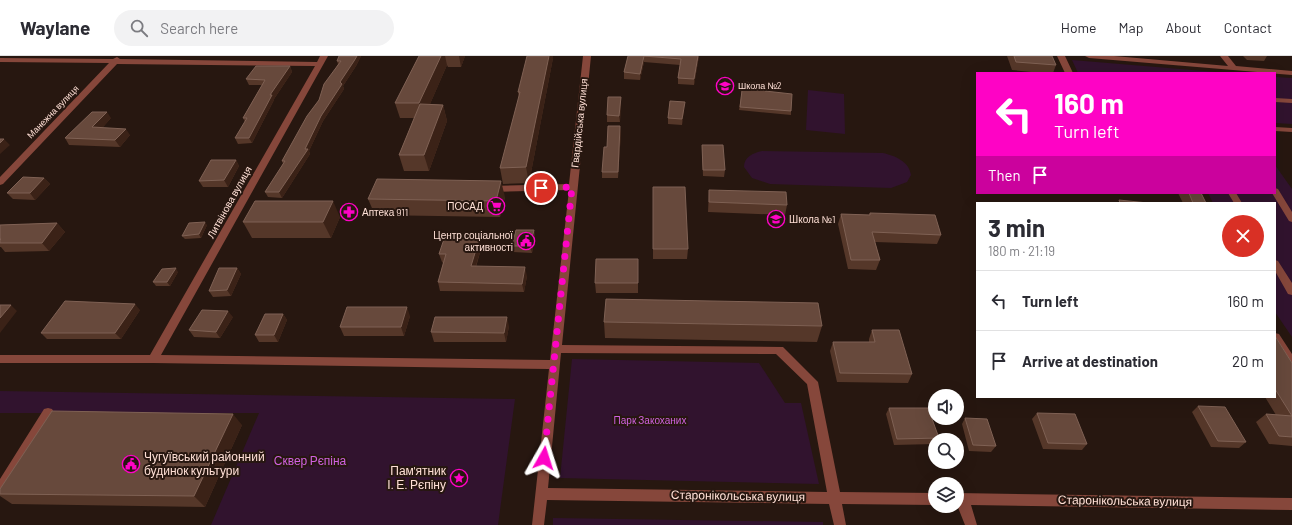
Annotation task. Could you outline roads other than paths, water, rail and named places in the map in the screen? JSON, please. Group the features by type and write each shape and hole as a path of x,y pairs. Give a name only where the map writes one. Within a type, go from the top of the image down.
{"street":[{"name":"Гвардійська вулиця","path":"538,525 572,187 587,56"},
{"path":"1061,56 1069,72"},
{"path":"1089,56 1292,73"},
{"path":"1224,56 1234,68"},
{"name":"Манежна вулиця","path":"0,182 118,59"},
{"path":"0,60 321,60"},
{"name":"Литвінова вулиця","path":"153,359 321,60"},
{"path":"1276,100 1292,101"},
{"path":"1276,129 1292,130"},
{"path":"477,189 572,187"},
{"path":"1276,193 1292,220"},
{"path":"1276,265 1292,291"},
{"path":"1276,339 1292,363"},
{"path":"556,349 779,350 812,382 836,497 840,525"},
{"path":"0,359 153,359 554,364"},
{"path":"0,490 48,413"},
{"name":"Старонікольська вулиця","path":"541,494 928,499"},
{"name":"Старонікольська вулиця","path":"964,499 1292,504"},
{"path":"964,510 971,525"}],"place":[{"name":"Школа №2","path":"725,86"},
{"name":"ПОСАД","path":"496,206"},
{"name":"Аптека 911","path":"349,212"},
{"name":"Школа №1","path":"776,219"},
{"name":"Центр соціальної активності","path":"526,241"},
{"name":"Чугуївський районний будинок культури","path":"131,464"},
{"name":"Пам'ятник І. Е. Рєпіну","path":"459,478"}],"park label":[{"name":"Парк Закоханих","path":"650,420"},
{"name":"Сквер Рєпіна","path":"310,461"}]}
